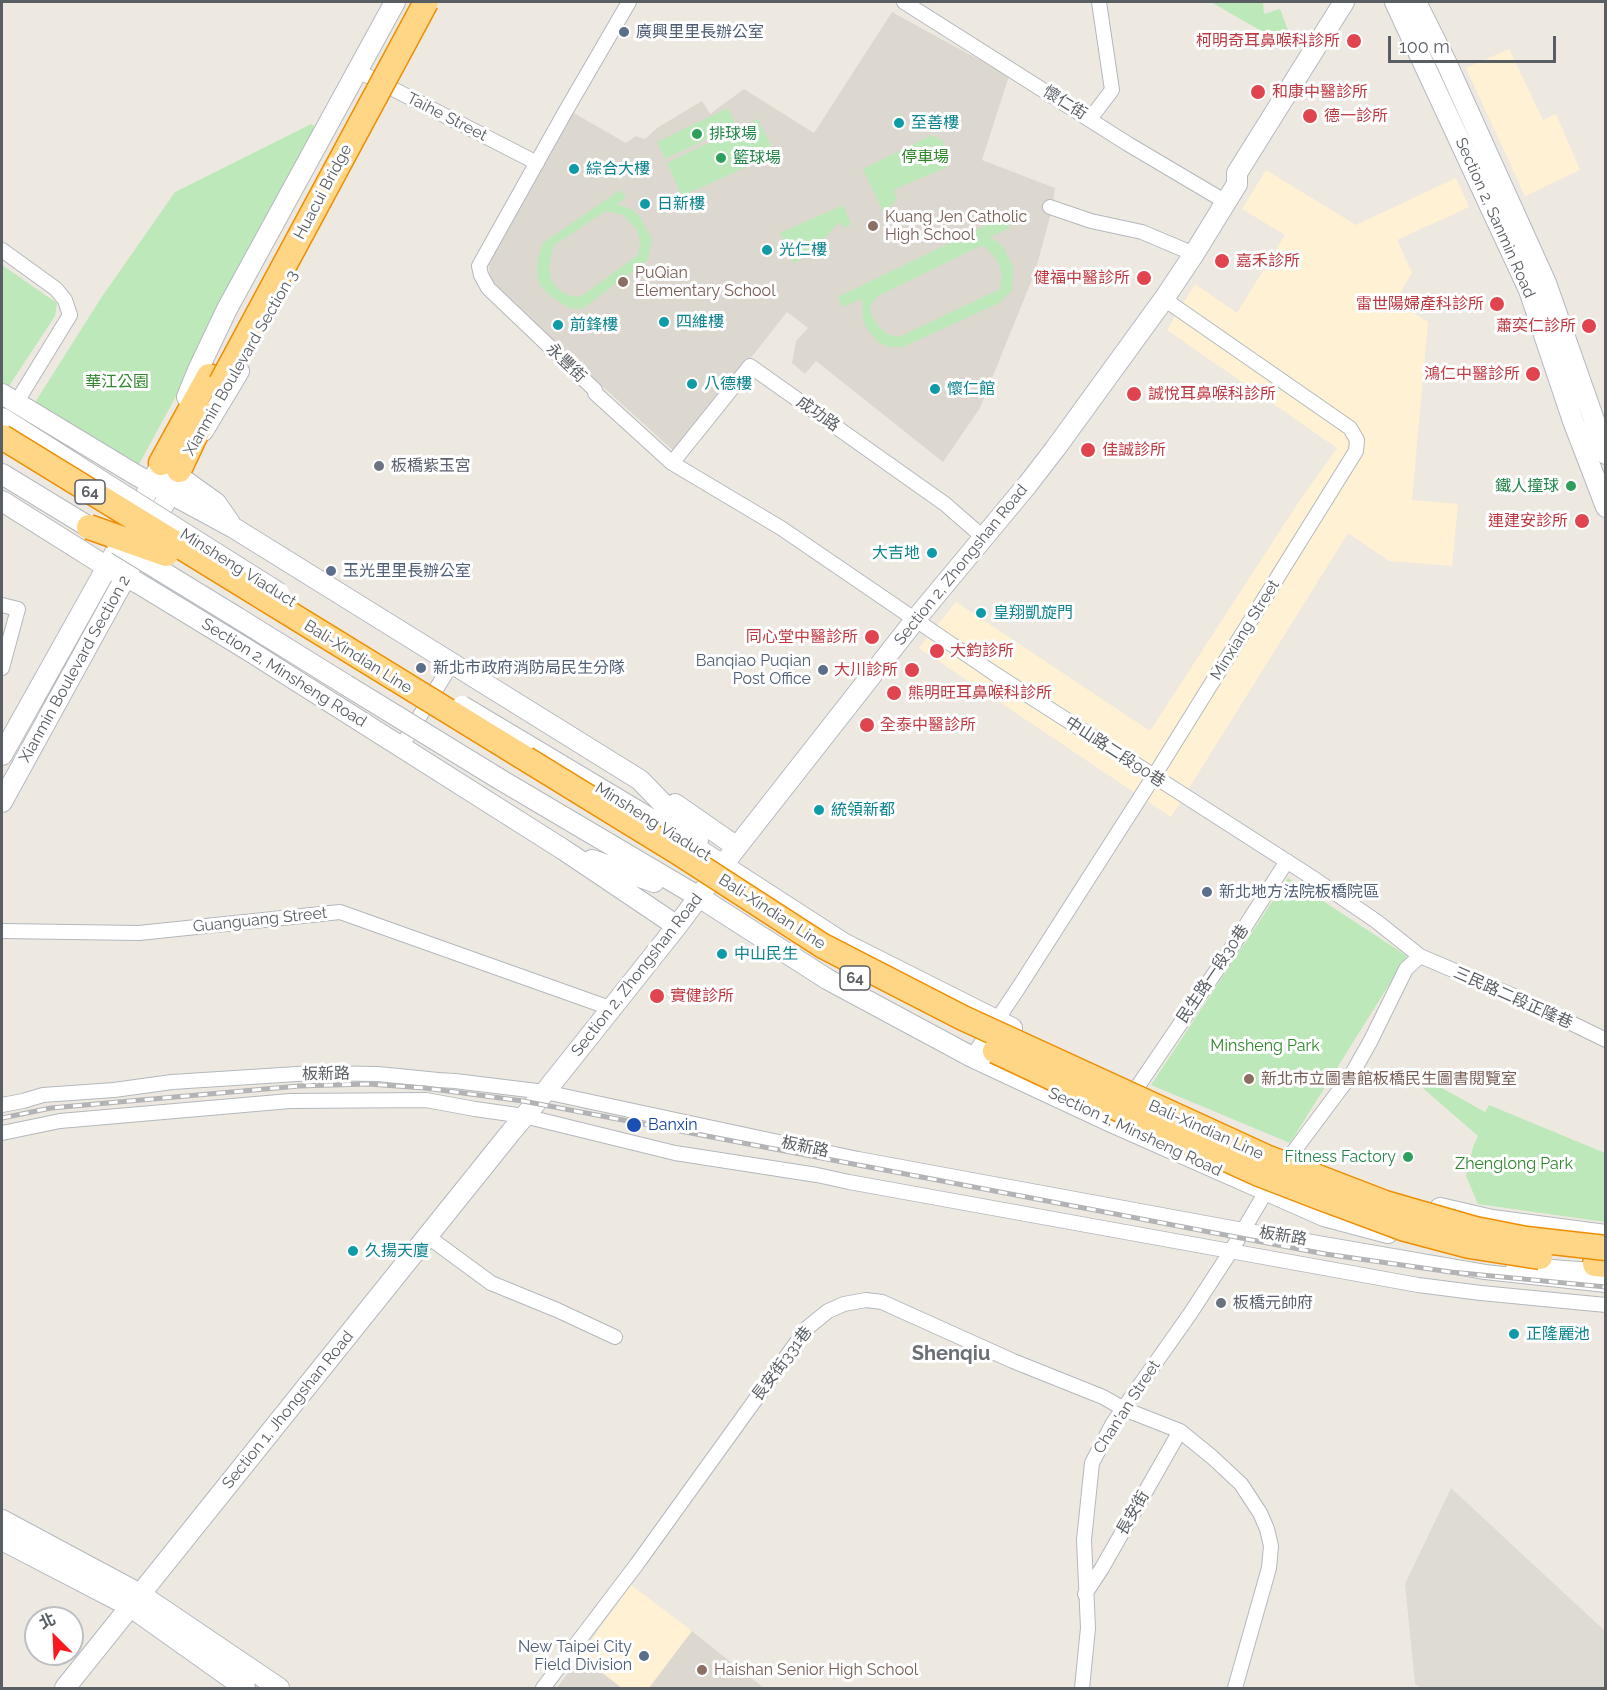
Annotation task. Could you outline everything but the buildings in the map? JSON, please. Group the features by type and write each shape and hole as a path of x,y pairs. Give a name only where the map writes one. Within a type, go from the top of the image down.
{"highway":[{"name":"Huacui Bridge","path":"215,380 410,2"},
{"name":"Huacui Bridge","path":"215,380 426,2"},
{"path":"167,473 215,380"},
{"name":"Bali-Xindian Line","path":"2,436 173,551"},
{"name":"Bali-Xindian Line","path":"2,455 173,551 676,851 823,946 963,1018 1266,1157 1385,1203 1475,1229 1526,1239 1604,1267"},
{"path":"114,489 173,551"},
{"path":"89,527 173,551"}],"main road":[{"name":"Xianmin Boulevard Section 3","path":"138,530 170,494 167,473 198,370 227,309 395,2"},
{"name":"Xianmin Boulevard Section 3","path":"138,530 167,473 230,386 265,325 439,2"},
{"name":"Section 2, Zhongshan Road","path":"1238,184 1237,173 1344,2"},
{"name":"Section 2, Zhongshan Road","path":"511,1131 545,1092 677,926 915,620 1055,449 1164,299 1358,2"},
{"name":"Section 2, Sanmin Road","path":"1395,2 1529,290 1605,507"},
{"name":"Section 2, Sanmin Road","path":"1416,2 1447,64 1546,283 1605,454"},
{"path":"9,399 167,473 216,503 234,528"},
{"name":"Minsheng Viaduct","path":"2,418 368,649 656,822 722,866"},
{"path":"2,474 501,780 699,897"},
{"path":"170,494 234,528 640,780 737,847"},
{"name":"Section 2, Minsheng Road","path":"2,501 125,578 138,583 248,650 564,850 677,926"},
{"name":"Xianmin Boulevard Section 2","path":"2,755 107,567 138,530"},
{"name":"Xianmin Boulevard Section 2","path":"2,802 125,578 138,530"},
{"path":"640,780 722,866 843,943 996,1021 1289,1156 1366,1186 1412,1201 1492,1220 1605,1235"},
{"name":"Section 2, Minsheng Road","path":"564,850 699,897"},
{"name":"Section 1, Minsheng Road","path":"699,897 827,979 972,1057 1109,1121 1324,1216 1486,1265 1552,1270 1604,1267"},
{"name":"Section 1, Jhongshan Road","path":"65,1689 511,1131"},
{"path":"2,1520 279,1689"},
{"path":"2,1540 135,1600 245,1689"}],"street":[{"name":"永豐街","path":"629,2 479,266 481,275 488,288 672,463 781,528 915,620"},
{"name":"懷仁街","path":"904,2 1226,202"},
{"path":"1090,119 1112,90 1099,2"},
{"name":"Taihe Street","path":"358,71 537,163"},
{"path":"1050,207 1091,221 1142,232 1194,254"},
{"path":"2,250 56,289 65,300 70,315 9,399"},
{"name":"Minxiang Street","path":"972,1057 1154,776 1356,451 1357,440 1350,428 1164,299"},
{"name":"成功路","path":"672,463 750,366 945,504 984,538"},
{"path":"2,605 18,609 2,668"},
{"name":"中山路二段90巷","path":"915,620 995,674 1287,861"},
{"path":"400,747 452,663"},
{"name":"三民路二段正隆巷","path":"1287,861 1376,921 1420,956 1528,1002 1605,1040"},
{"name":"民生路一段30巷","path":"1138,1086 1225,958 1287,861"},
{"name":"Guanguang Street","path":"2,931 139,933 340,912 610,1008"},
{"path":"1289,1156 1353,1072 1406,969 1420,956"},
{"name":"板新路","path":"2,1105 43,1095 114,1090 172,1082 324,1072 455,1080 545,1092 858,1159 1243,1230 1486,1265"},
{"name":"板新路","path":"2,1133 60,1121 290,1101 426,1100 524,1116 675,1153 817,1175 1418,1285 1605,1305"},
{"name":"Chan'an Street","path":"1082,1689 1088,1628 1084,1540 1092,1463 1113,1424 1190,1314 1289,1156"},
{"path":"1481,1293 1492,1220"},
{"path":"427,1236 491,1283 615,1337"},
{"name":"長安街331巷","path":"543,1689 637,1564 807,1328 828,1311 844,1304 866,1300 882,1302 1013,1361 1180,1431 1241,1484 1260,1514 1271,1546 1269,1568 1234,1689"},
{"name":"長安街","path":"1086,1594 1180,1431"}],"shaded area":[{"name":"Kuang Jen Catholic High School","path":"892,12 1009,76 982,160 1055,188 1052,210 1035,272 980,408 943,462 816,361 805,374 792,363 796,341 808,328 787,312 676,453 542,332 490,279 489,263 572,112 626,143 636,136 645,139 657,128 702,101 710,114 744,89 814,133"},
{"path":"1509,49 1543,120 1556,114 1580,170 1525,196 1466,68"},
{"path":"1266,170 1356,225 1456,178 1469,207 1397,240 1412,273 1395,301 1428,322 1412,500 1458,504 1452,566 1389,561 1348,533 1171,817 919,648 956,602 1150,731 1300,500 1337,448 1167,330 1195,284 1237,313 1285,235 1242,209"},
{"path":"1451,1488 1605,1631 1605,1688 1422,1688 1415,1684 1405,1584"},
{"path":"631,1585 692,1631 649,1688 622,1688 580,1656"},
{"name":"Haishan Senior High School","path":"692,1631 718,1652 764,1688 649,1688"},
{"path":"580,1656 622,1688 557,1688"}],"green space":[{"path":"1211,2 1263,2 1264,14 1280,9 1296,51"},
{"name":"排球場","path":"728,108 736,125 665,159 657,142"},
{"name":"籃球場","path":"758,119 775,154 682,196 667,163"},
{"name":"華江公園","path":"311,124 321,130 138,466 34,404 101,298 175,192"},
{"name":"停車場","path":"932,135 944,142 943,156 947,167 893,190 897,199 884,214 863,169"},
{"path":"620,190 626,197 617,204 633,210 640,217 652,239 648,260 582,309 569,308 549,295 539,284 538,258 543,243","holes":["606,211 623,215 637,230 640,242 638,255 580,297 567,295 558,289 551,280 549,268 553,246"]},
{"path":"843,205 851,224 845,228 839,222 820,243 794,264 780,233"},
{"path":"1005,216 1010,228 990,237 1003,246 1013,267 1012,290 999,303 903,347 890,347 879,343 866,327 863,320 862,299 842,307 838,297","holes":["984,246 999,264 1002,278 1000,289 899,337 888,334 879,327 871,314 870,305 878,296 978,247"]},
{"path":"2,265 57,303 55,316 7,389 2,385"},
{"name":"Minsheng Park","path":"1288,878 1407,956 1290,1143 1151,1085"},
{"name":"Zhenglong Park","path":"1422,1077 1485,1112 1489,1105 1605,1153 1605,1222 1478,1204 1466,1176 1478,1136 1417,1083"}],"railway":[{"path":"2,1118 51,1108 299,1086 368,1084 425,1088 523,1101 1325,1254 1451,1272 1606,1287"}],"place":[{"name":"廣興里里長辦公室","path":"624,32"},
{"name":"柯明奇耳鼻喉科診所","path":"1354,41"},
{"name":"和康中醫診所","path":"1258,92"},
{"name":"德一診所","path":"1310,116"},
{"name":"至善樓","path":"899,123"},
{"name":"排球場","path":"697,134"},
{"name":"籃球場","path":"721,158"},
{"name":"綜合大樓","path":"574,169"},
{"name":"日新樓","path":"645,204"},
{"name":"Kuang Jen Catholic High School","path":"873,226"},
{"name":"光仁樓","path":"767,250"},
{"name":"嘉禾診所","path":"1222,261"},
{"name":"健福中醫診所","path":"1144,278"},
{"name":"PuQian Elementary School","path":"623,282"},
{"name":"雷世陽婦產科診所","path":"1497,304"},
{"name":"四維樓","path":"664,322"},
{"name":"前鋒樓","path":"558,325"},
{"name":"蕭奕仁診所","path":"1589,326"},
{"name":"鴻仁中醫診所","path":"1533,374"},
{"name":"八德樓","path":"692,384"},
{"name":"懷仁館","path":"935,389"},
{"name":"誠悅耳鼻喉科診所","path":"1134,394"},
{"name":"佳誠診所","path":"1088,450"},
{"name":"板橋紫玉宮","path":"379,466"},
{"name":"鐵人撞球","path":"1571,486"},
{"name":"連建安診所","path":"1582,521"},
{"name":"大吉地","path":"932,553"},
{"name":"玉光里里長辦公室","path":"331,571"},
{"name":"皇翔凱旋門","path":"981,613"},
{"name":"同心堂中醫診所","path":"872,637"},
{"name":"大鈞診所","path":"937,651"},
{"name":"新北市政府消防局民生分隊","path":"421,668"},
{"name":"Banqiao Puqian Post Office","path":"823,670"},
{"name":"大川診所","path":"912,670"},
{"name":"熊明旺耳鼻喉科診所","path":"894,693"},
{"name":"全泰中醫診所","path":"867,725"},
{"name":"統領新都","path":"819,810"},
{"name":"新北地方法院板橋院區","path":"1207,892"},
{"name":"中山民生","path":"722,954"},
{"name":"實健診所","path":"657,996"},
{"name":"新北市立圖書館板橋民生圖書閱覽室","path":"1249,1079"},
{"name":"Banxin","path":"634,1125"},
{"name":"Fitness Factory","path":"1408,1157"},
{"name":"久揚天廈","path":"353,1251"},
{"name":"板橋元帥府","path":"1221,1303"},
{"name":"正隆麗池","path":"1514,1334"},
{"name":"New Taipei City Field Division","path":"644,1656"},
{"name":"Haishan Senior High School","path":"702,1670"}],"district":[{"name":"Shenqiu","path":"951,1354"}]}
